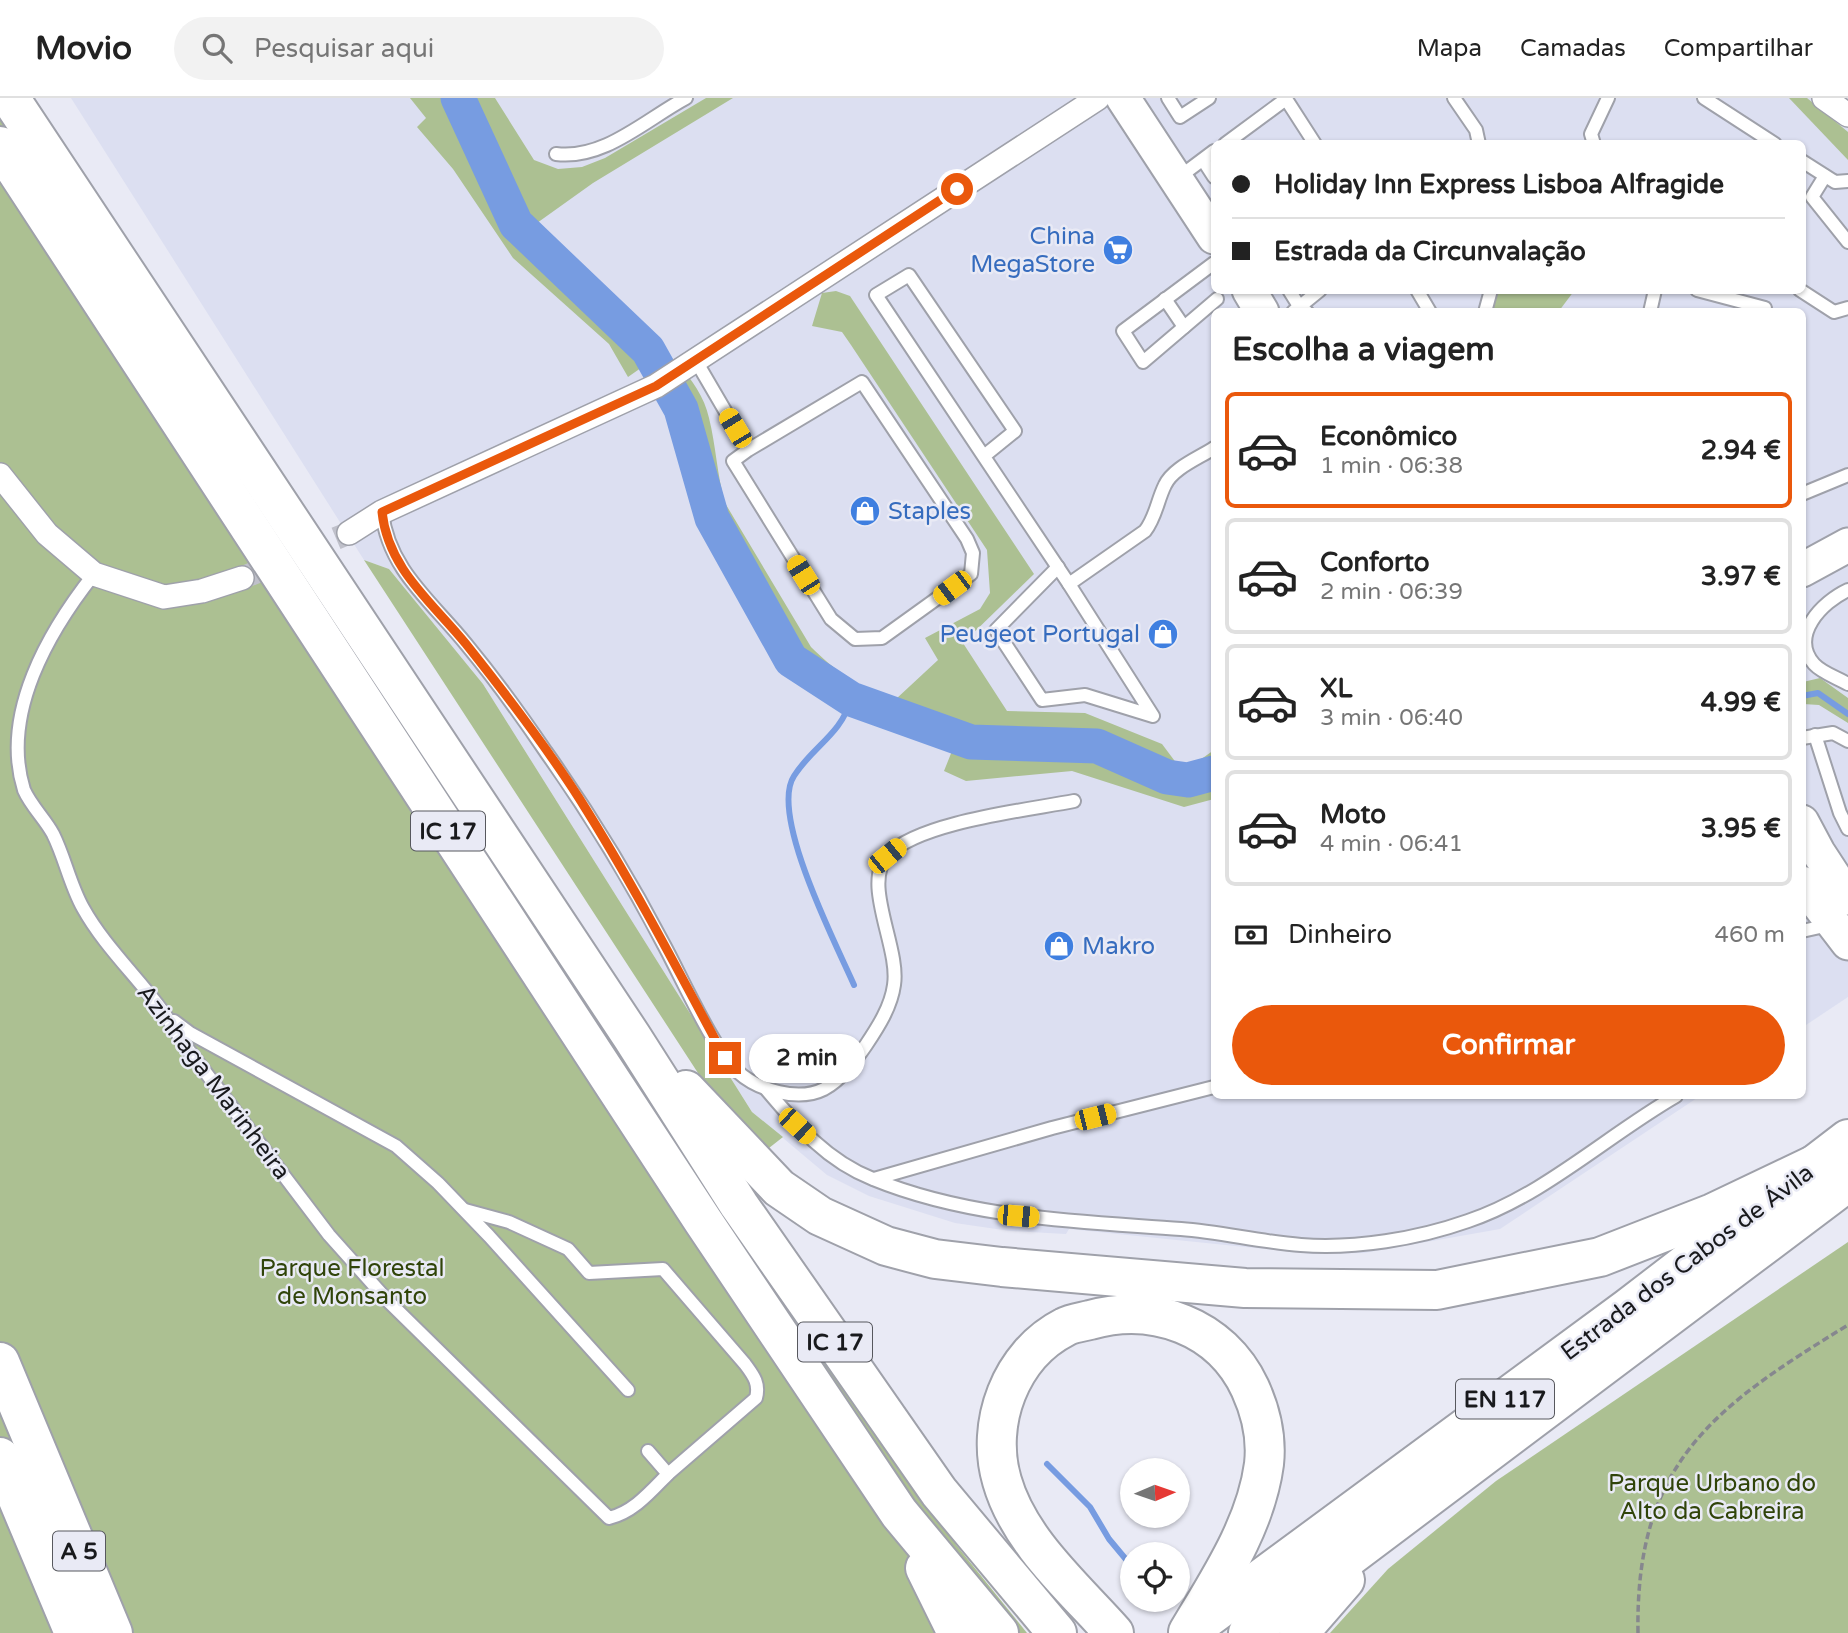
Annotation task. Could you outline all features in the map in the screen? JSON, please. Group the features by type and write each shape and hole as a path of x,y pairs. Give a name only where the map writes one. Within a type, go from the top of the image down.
{"highway":[{"name":"IC 17","path":"10,98 632,1037 739,1205 939,1492 1057,1633"},
{"name":"IC 17","path":"0,146 703,1221 898,1513 999,1633"},
{"path":"632,1037 779,1188 820,1216 886,1246 935,1259 1002,1267 1245,1288 1437,1290 1600,1256 1713,1213 1833,1173"},
{"name":"Estrada dos Cabos de Ávila","path":"1397,1520 1783,1232 1833,1173 1848,1139"},
{"name":"Estrada dos Cabos de Ávila","path":"1188,1632 1617,1316 1833,1173"},
{"path":"1783,1232 1848,1211"},
{"path":"1114,1633 1041,1550 1012,1509 998,1462 996,1424 1005,1394 1018,1371 1040,1347 1065,1327 1105,1316 1142,1312 1171,1319 1200,1331 1222,1348 1242,1370 1262,1417 1264,1465 1251,1518 1188,1632"},
{"name":"A 5","path":"0,1362 113,1633"},
{"name":"A 5","path":"0,1457 74,1633"},
{"path":"44,1468 87,1519 138,1633"},
{"path":"898,1513 957,1633"},
{"path":"1299,1633 1397,1520"},
{"name":"EN 117","path":"1248,1633 1397,1520"},
{"path":"52,1582 53,1633"}],"street":[{"path":"349,533 382,512 656,386 1098,98"},
{"path":"1124,98 1190,169 1211,228"},
{"path":"1824,98 1848,115"},
{"path":"0,475 47,534 94,574 164,597 202,591 242,578"},
{"path":"1806,568 1848,545"},
{"path":"1806,830 1818,852 1833,924"},
{"path":"1806,888 1833,924"}],"lane":[{"path":"556,154 576,156 599,150 686,98"},
{"path":"1168,98 1180,117 1209,98"},
{"path":"1454,98 1476,130 1478,140"},
{"path":"1593,140 1591,134 1608,98"},
{"path":"1704,98 1769,140"},
{"path":"1230,140 1286,99 1312,140"},
{"path":"1190,169 1211,153"},
{"path":"1806,164 1835,182 1848,180"},
{"path":"1190,169 1211,176"},
{"path":"1825,176 1812,197 1848,242"},
{"path":"1211,264 1122,331 1143,362 1217,299"},
{"path":"984,456 1015,431 909,275 877,295 1069,584 1153,716 1085,695 1042,700 996,630 1058,568"},
{"path":"1302,308 1316,294"},
{"path":"1713,294 1765,308"},
{"path":"1806,294 1834,312 1848,308"},
{"path":"1165,299 1184,327"},
{"path":"690,365 748,450"},
{"path":"862,382 967,539 973,553 971,574 882,638 855,639 831,619 733,461 748,450 862,382"},
{"path":"1069,584 1144,531 1153,520 1166,483 1174,474 1211,450"},
{"path":"1806,492 1848,475"},
{"path":"382,512 384,531 403,570 472,652 578,797 643,905 725,1058 749,1082 766,1089 801,1094 823,1089 854,1063 879,1026 890,1003 895,977 892,941 878,895 880,867 887,856 924,832 1074,801"},
{"name":"Azinhaga Marinheira","path":"94,574 60,617 27,681 16,719 14,759 24,791 53,834 83,909 169,1016 181,1040 329,1235 388,1301 609,1518 621,1515 637,1504 668,1474"},
{"path":"1806,632 1814,615 1848,590"},
{"path":"1806,642 1807,651 1815,665 1845,680"},
{"path":"1848,741 1833,733 1809,736 1848,830"},
{"path":"169,1016 190,1033 396,1146 464,1209 628,1390"},
{"path":"873,1179 1052,1128 1211,1088"},
{"path":"766,1089 797,1126 827,1154 873,1179 969,1207 1018,1216 1210,1231 1300,1245 1341,1245 1384,1240 1452,1225 1506,1207 1671,1099"},
{"path":"464,1209 509,1222 568,1250 589,1273 663,1269 756,1379 756,1398 668,1474 648,1451"}],"path":[{"path":"1639,1633 1638,1591 1643,1550 1657,1502 1688,1448 1741,1395 1848,1325"}],"shaded area":[{"path":"71,98 1848,98 1848,997 1806,1025 1806,308 1211,308 1211,1099 1695,1099 1500,1229 1364,1253 1313,1254 1069,1229 1066,1234 1010,1231 955,1223 869,1196 827,1175 752,1112 483,684 389,569 364,560"}],"green space":[{"path":"410,98 495,98 534,160 558,169 582,167 605,158 706,98 733,98 593,183 537,223 632,315 629,319 677,363 697,389 709,418 725,503 811,647 839,672 861,686 896,699 938,660 925,638 980,609 990,593 987,550 851,345 842,332 812,326 822,293 836,291 850,296 1034,574 963,643 1007,711 1085,713 1162,744 1183,772 1211,752 1211,800 1184,807 1072,771 966,781 944,771 952,751 862,711 860,716 779,666 696,511 668,394 648,363 628,377 609,344 513,258 453,169 417,127 426,118"},
{"path":"1789,98 1807,98 1848,132 1848,160"},
{"name":"Parque Florestal de Monsanto","path":"0,111 862,1412 957,1546 1027,1633 0,1633"},
{"path":"1496,294 1572,294 1561,308 1492,308"},
{"path":"364,560 389,569 483,684 752,1112 783,1137 760,1155 711,1093"},
{"path":"1820,678 1848,698 1848,723 1819,705 1806,704 1806,681"},
{"name":"Parque Urbano do Alto da Cabreira","path":"1848,1242 1848,1633 1330,1633 1388,1569 1496,1481"}],"waterway":[{"path":"458,98 516,224 648,350 681,409 712,518 791,660 851,699 971,742 1097,746 1167,777 1188,780 1211,774"},
{"path":"1806,695 1818,693 1848,714"},
{"path":"851,699 841,722 794,776 789,794 790,819 797,848 854,985"},
{"path":"1047,1464 1090,1507 1120,1552"}],"tunnel":[{"path":"242,578 349,533"}],"place":[{"name":"China MegaStore","path":"1118,250"},
{"name":"Staples","path":"865,511"},
{"name":"Peugeot Portugal","path":"1163,634"},
{"name":"Makro","path":"1059,946"}],"route":[{"path":"725,1058 643,905 578,797 527,724 464,642 403,570 384,531 382,512 656,386 957,189"}]}
